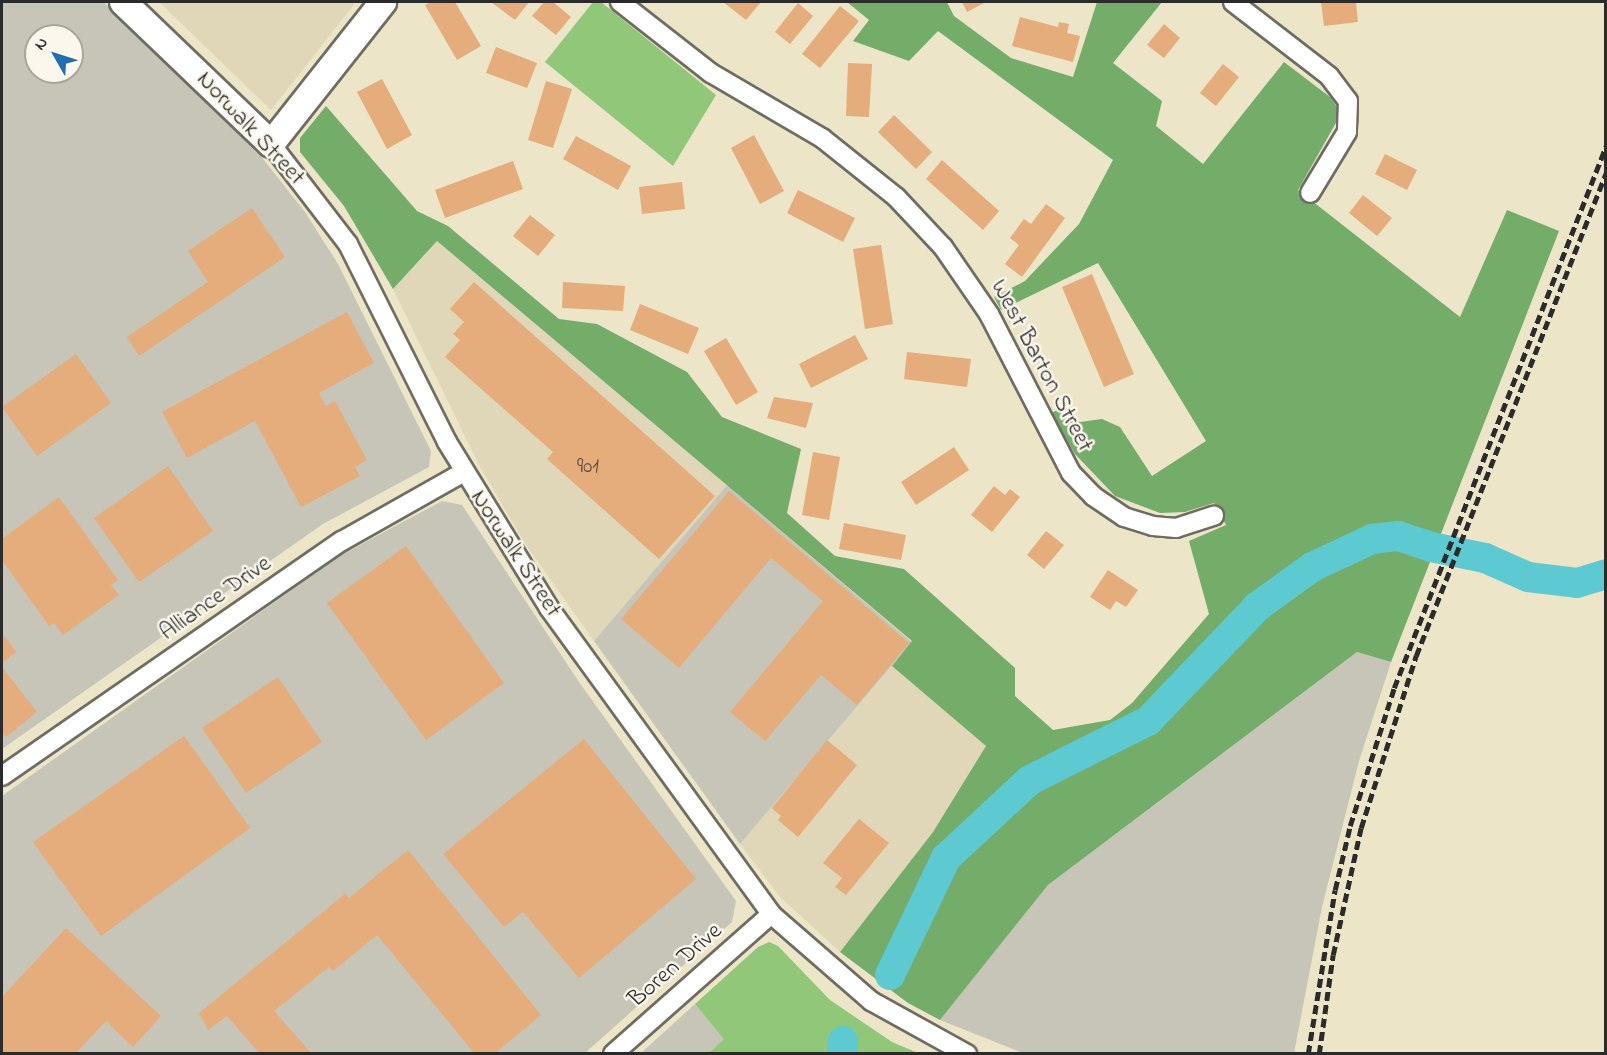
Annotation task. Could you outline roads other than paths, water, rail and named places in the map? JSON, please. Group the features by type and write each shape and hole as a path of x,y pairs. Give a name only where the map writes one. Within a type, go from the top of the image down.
{"street":[{"name":"Norwalk Street","path":"123,2 271,144 348,244 464,472 555,616 771,914 871,1001 967,1053"},
{"path":"271,144 383,2"},
{"name":"West Barton Street","path":"620,2 711,73 822,138 896,197 943,248 984,305 1071,473 1092,496 1124,517 1153,526 1176,528 1214,516"},
{"path":"1233,2 1329,76 1348,101 1347,132 1310,193"},
{"name":"Alliance Drive","path":"2,776 342,541 464,472"},
{"name":"Boren Drive","path":"613,1053 771,914"}],"waterway":[{"path":"890,975 946,858 1030,780 1148,721 1257,607 1312,567 1372,539 1398,536 1431,547 1485,558 1528,577 1577,583 1606,574"},
{"path":"842,1054 843,1041"}],"railway":[{"path":"1308,1054 1335,890 1350,826 1394,688 1606,146"},
{"path":"1319,1054 1333,955 1361,828 1416,656 1606,173"}]}
